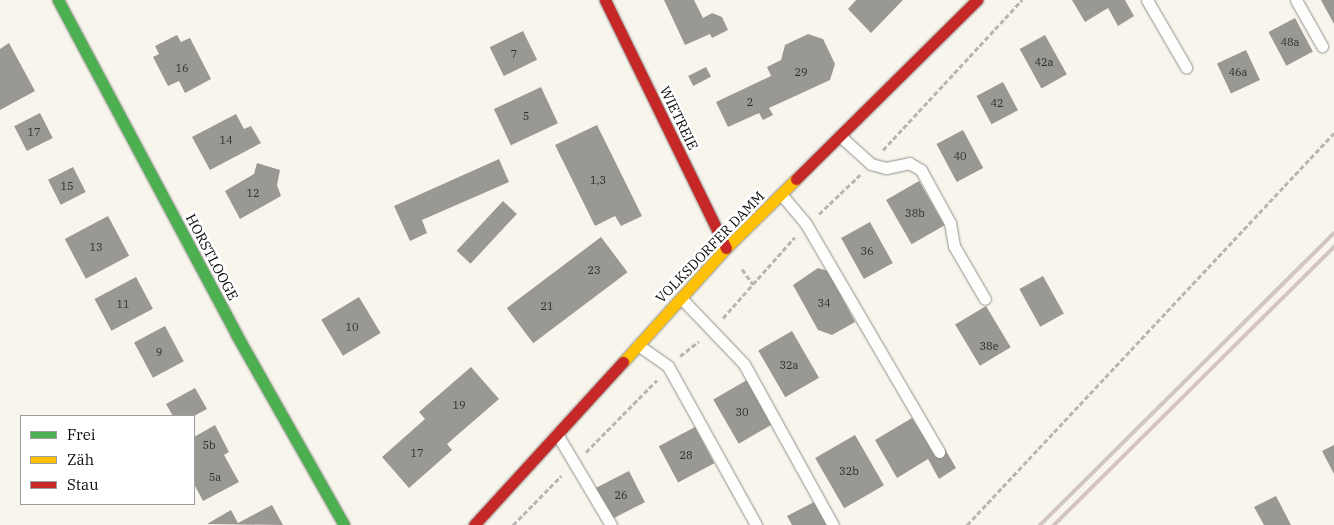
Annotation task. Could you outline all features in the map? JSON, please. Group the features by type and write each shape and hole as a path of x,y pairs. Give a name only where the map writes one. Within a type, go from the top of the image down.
{"street":[{"name":"HORSTLOOGE","path":"58,0 236,334 344,525"},
{"name":"WIETREIE","path":"605,0 726,248"},
{"name":"VOLKSDORFER DAMM","path":"474,525 726,248 977,0"}],"lane":[{"path":"1147,0 1186,67"},
{"path":"1296,0 1322,46"},
{"path":"840,136 871,164 886,168 910,163 921,170 950,223 954,246 985,299"},
{"path":"781,194 806,224 939,452"},
{"path":"681,298 744,364 833,525"},
{"path":"638,345 668,366 756,525"},
{"path":"557,434 611,525"}],"path":[{"path":"513,525 648,392 668,366 713,330 806,224 842,195 1022,0"},
{"path":"967,525 1334,133"}],"building":[{"path":"664,0 694,0 703,18 712,13 722,17 728,30 712,38 710,34 685,45"},
{"path":"856,0 903,0 871,33 848,9"},
{"path":"1072,0 1125,0 1134,16 1118,26 1108,8 1085,22"},
{"path":"1321,0 1334,0 1334,24 1322,2"},
{"path":"1295,18 1313,52 1286,66 1269,32"},
{"path":"523,31 537,60 504,76 490,47"},
{"path":"808,34 823,39 835,64 830,80 769,108 773,115 763,120 759,113 728,127 716,102 771,76 767,67 781,60 785,45"},
{"path":"177,35 181,42 190,38 211,79 185,93 179,81 168,86 153,57 159,54 155,46"},
{"path":"1045,35 1067,74 1041,88 1020,49"},
{"path":"9,43 35,91 0,110 0,49"},
{"path":"1246,50 1260,80 1231,93 1217,64"},
{"path":"706,67 711,77 693,86 688,76"},
{"path":"1003,82 1018,110 992,124 977,96"},
{"path":"541,87 558,123 511,145 494,109"},
{"path":"40,113 53,138 27,151 14,126"},
{"path":"236,114 244,129 251,126 261,143 210,170 192,137"},
{"path":"597,125 642,216 621,226 615,216 595,226 555,145"},
{"path":"963,130 983,168 957,182 937,144"},
{"path":"499,159 509,182 422,220 427,233 410,241 394,206"},
{"path":"257,163 280,170 277,185 281,196 240,219 225,191 254,174"},
{"path":"73,167 86,192 61,205 48,180"},
{"path":"919,181 944,225 912,244 886,200"},
{"path":"503,201 517,214 471,264 457,251"},
{"path":"108,216 129,256 86,279 65,239"},
{"path":"870,222 893,263 864,279 841,238"},
{"path":"601,237 627,272 533,343 507,308"},
{"path":"818,268 828,271 855,322 832,335 818,330 793,285"},
{"path":"1043,276 1064,314 1040,327 1019,289"},
{"path":"136,277 153,309 111,331 95,299"},
{"path":"359,297 381,333 343,356 321,320"},
{"path":"986,306 1011,347 980,366 955,325"},
{"path":"165,326 184,361 153,378 134,342"},
{"path":"792,331 819,378 785,397 758,350"},
{"path":"471,367 499,399 447,444 452,450 409,488 382,457 425,419 419,412"},
{"path":"747,380 772,424 739,444 713,400"},
{"path":"195,388 207,409 195,415 172,415 166,404"},
{"path":"912,418 935,455 945,449 956,468 939,479 928,459 897,478 875,440"},
{"path":"215,425 229,452 224,455 239,482 203,501 195,486 195,436"},
{"path":"695,427 714,463 678,482 659,446"},
{"path":"855,435 884,485 844,508 815,458"},
{"path":"1334,445 1334,474 1322,451"},
{"path":"629,471 645,502 611,519 595,488"},
{"path":"1276,496 1291,525 1264,525 1254,507"},
{"path":"816,501 829,525 792,525 787,516"},
{"path":"272,505 283,525 207,524 231,510 238,523"}],"railway":[{"path":"1040,525 1334,233"},
{"path":"1054,525 1334,247"}],"traffic: fast":[{"path":"58,0 236,334 344,525"}],"traffic: slow":[{"path":"623,362 726,248 796,179"}],"traffic: jam":[{"path":"605,0 726,248"},
{"path":"796,179 977,0"},
{"path":"474,525 623,362"}]}
